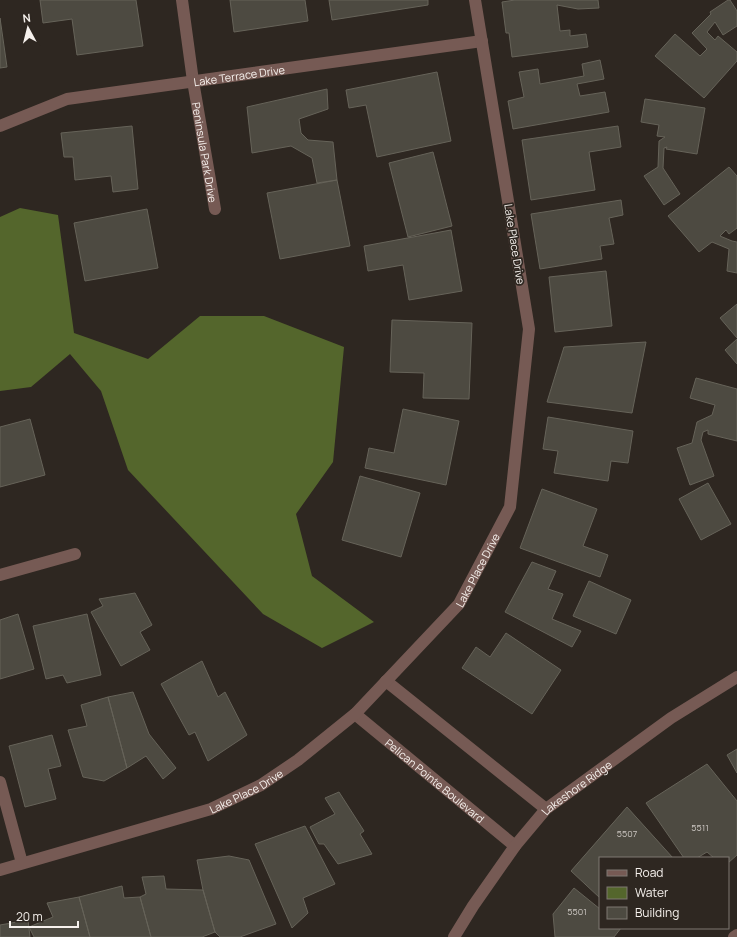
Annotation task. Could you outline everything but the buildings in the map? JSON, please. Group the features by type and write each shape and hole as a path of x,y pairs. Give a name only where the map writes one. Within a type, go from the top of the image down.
{"street":[{"name":"Peninsula Park Drive","path":"182,0 193,81 215,208"},
{"name":"Lake Place Drive","path":"0,870 212,809 261,785 298,760 355,714 459,604 510,507 529,329 475,0"},
{"name":"Lake Terrace Drive","path":"0,126 67,99 482,41"},
{"path":"0,574 75,554"},
{"name":"Lakeshore Ridge","path":"454,937 473,906 515,846 546,810 670,718 737,677"},
{"path":"386,680 546,810"},
{"name":"Pelican Pointe Boulevard","path":"355,714 515,846"},
{"path":"0,782 22,863"}],"water":[{"path":"20,208 58,215 74,333 148,359 200,316 264,316 344,347 333,462 296,514 312,576 374,622 322,648 263,614 128,470 101,391 70,354 31,387 0,391 0,217"}]}
